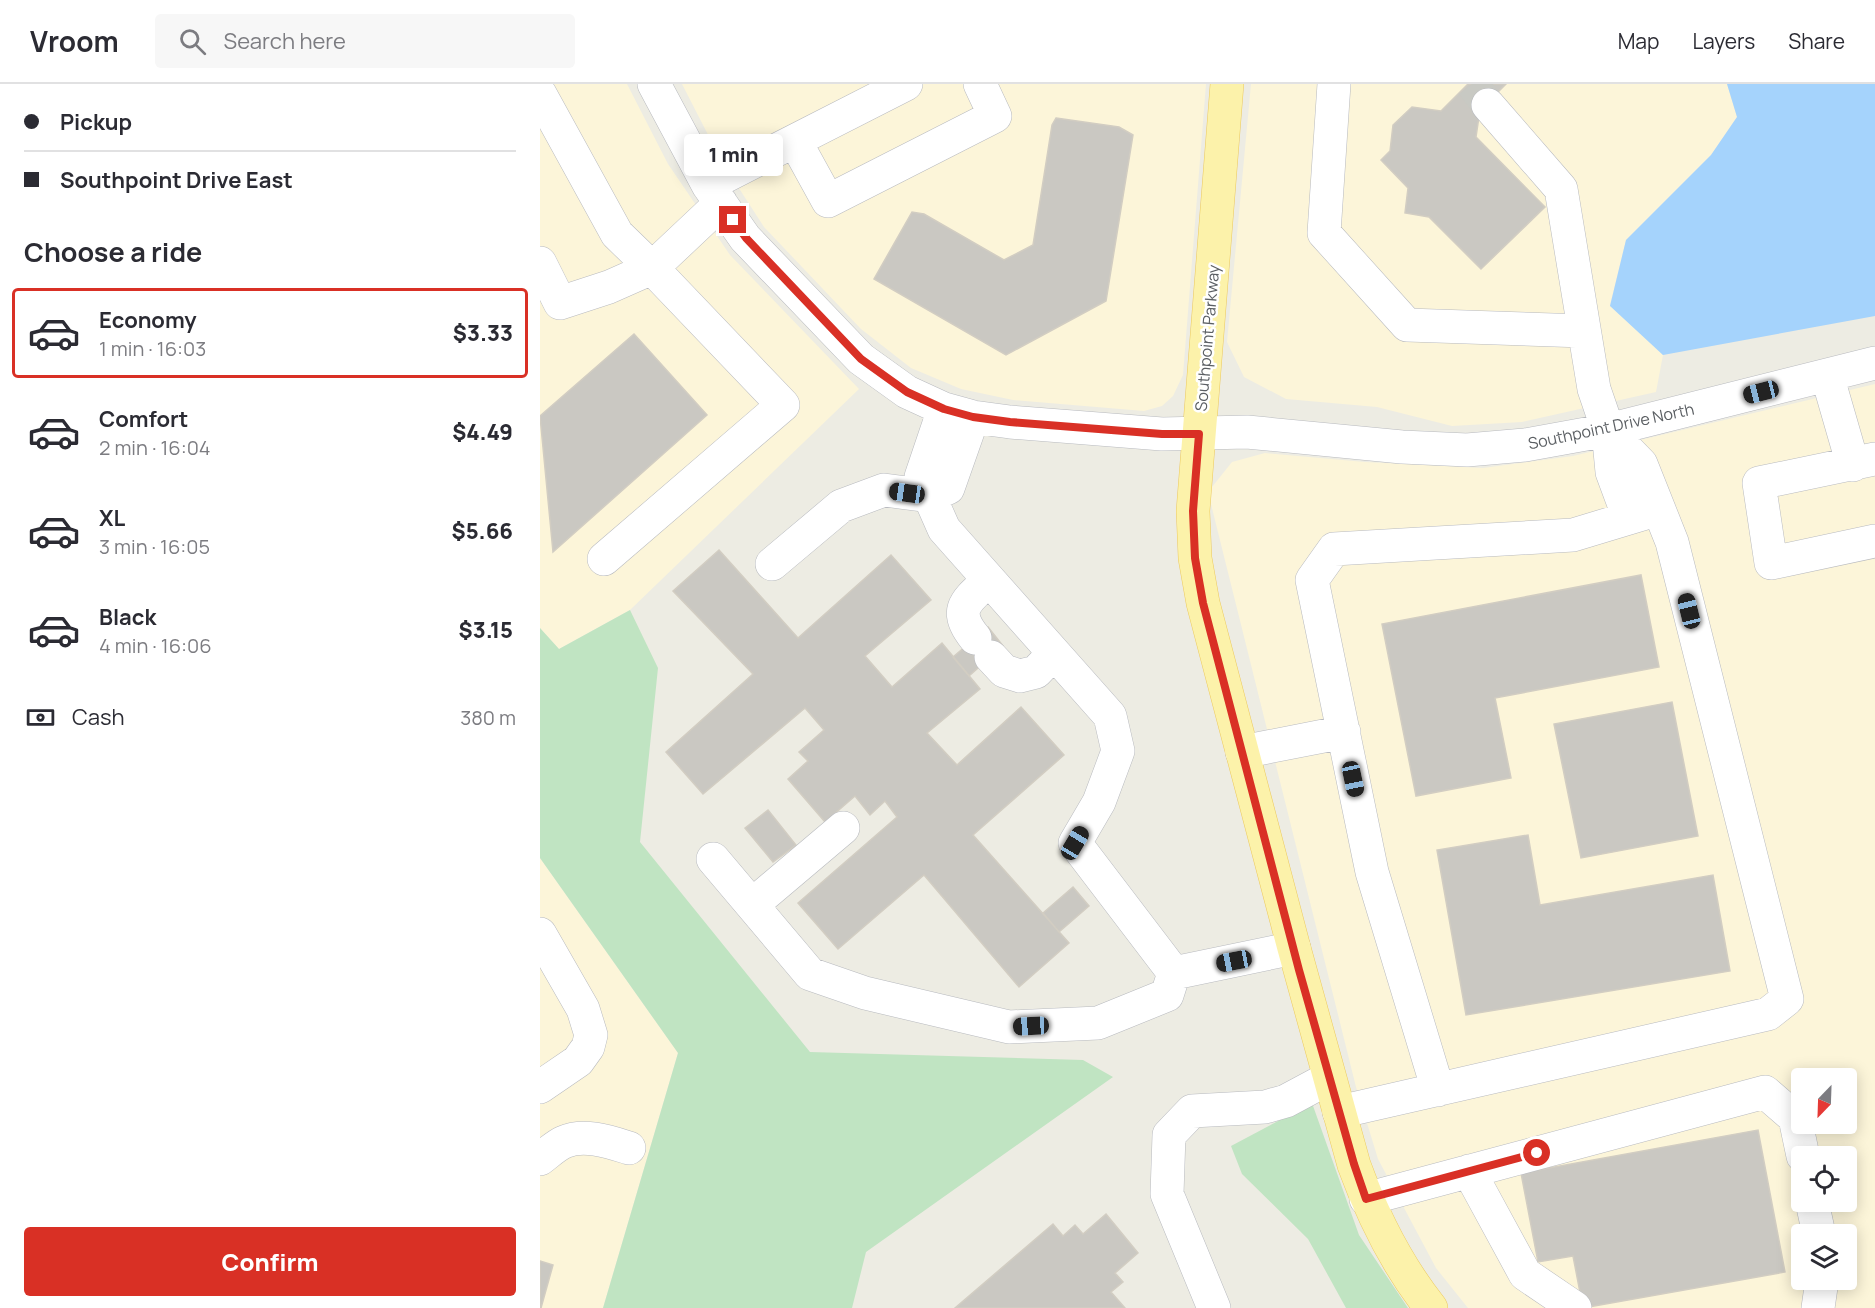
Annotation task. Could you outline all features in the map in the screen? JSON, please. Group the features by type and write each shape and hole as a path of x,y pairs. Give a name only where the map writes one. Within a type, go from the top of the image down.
{"main road":[{"name":"Southpoint Parkway","path":"1227,84 1193,511 1195,558 1203,603 1242,752 1354,1164 1366,1199 1390,1250 1413,1286 1431,1308"}],"street":[{"name":"Southpoint Drive North","path":"654,84 714,194 746,238 861,359 907,392 959,413 1010,422 1162,434 1247,432 1402,447 1467,450 1525,445 1608,430 1875,363"},
{"path":"540,263 560,303 609,287 652,268 714,194 795,141 906,84"},
{"path":"795,141 828,201 995,116 980,84"},
{"path":"1334,84 1324,233 1407,325 1584,331"},
{"path":"540,94 617,234 783,405 604,560"},
{"path":"1339,1112 1768,1014 1787,999 1672,542 1644,513 1641,464 1608,430 1594,389 1561,189 1488,105"},
{"path":"1827,375 1864,462 1758,483 1772,563 1874,545"},
{"path":"772,564 841,506 884,490 930,496 948,488 959,413"},
{"path":"930,496 944,529 1110,716 1118,751 1099,802 1075,843 1173,973"},
{"path":"1438,1090 1372,872 1312,580 1334,549 1573,535 1644,513"},
{"path":"989,580 970,597 962,613 965,625 983,648 1004,671 1020,675 1036,672 1054,653"},
{"path":"1242,752 1344,732"},
{"path":"752,905 843,828"},
{"path":"713,860 810,974 865,993 1009,1027 1098,1023 1167,995 1173,973"},
{"path":"540,934 583,1009 591,1035 588,1047 578,1061 540,1086"},
{"path":"1173,973 1294,948"},
{"path":"1214,1308 1167,1194 1169,1135 1192,1111 1264,1107 1286,1101 1329,1078"},
{"path":"1366,1199 1765,1092 1795,1118 1801,1146"},
{"path":"540,1159 564,1142 575,1140 603,1140 629,1148"},
{"path":"1469,1171 1525,1274 1575,1308"}],"shaded area":[{"path":"540,84 627,84 668,164 730,255 859,389 630,610 559,649 540,628"},
{"path":"682,84 1206,84 1183,375 1173,396 1162,406 1144,411 1013,400 961,389 911,368 861,329 764,227 722,162"},
{"path":"1251,84 1727,84 1737,117 1711,155 1626,240 1610,305 1663,355 1656,392 1522,422 1452,426 1377,407 1286,399 1244,377 1227,342"},
{"path":"1875,384 1875,1308 1468,1308 1436,1268 1378,1159 1356,1087 1208,492 1232,462 1265,453 1365,462 1483,468 1573,456"},
{"path":"540,858 678,1053 603,1308 540,1308"}],"green space":[{"path":"630,610 658,668 640,842 810,1052 1083,1060 1113,1077 866,1252 852,1308 603,1308 678,1053 540,858 540,628 559,649"},
{"path":"1312,1103 1359,1235 1408,1308 1346,1308 1308,1239 1242,1174 1231,1146"}],"water":[{"path":"1727,84 1875,84 1875,316 1663,355 1610,306 1626,240 1711,155 1737,117"}],"building":[{"path":"1468,84 1506,84 1480,110 1476,137 1545,207 1481,269 1429,217 1405,213 1408,188 1381,160 1390,151 1393,125 1412,107 1441,111"},
{"path":"1056,118 1119,127 1133,135 1106,301 1006,355 874,279 912,212 924,214 1004,260 1033,245 1052,125"},
{"path":"634,334 707,415 553,552 540,416"},
{"path":"719,550 798,638 891,555 931,600 865,656 892,687 942,643 980,689 927,733 957,765 1021,707 1064,755 973,835 1069,943 1019,987 924,875 838,949 798,903 897,817 885,801 870,815 855,796 825,822 788,779 808,761 799,752 824,730 805,708 703,794 666,752 753,674 673,591"},
{"path":"1641,575 1659,667 1495,698 1511,778 1416,796 1382,624"},
{"path":"988,627 1003,646 969,676 953,657"},
{"path":"1672,702 1698,836 1581,858 1554,724"},
{"path":"768,810 796,845 773,862 745,828"},
{"path":"1528,835 1540,905 1713,875 1730,971 1466,1015 1437,850"},
{"path":"1073,887 1089,906 1059,932 1043,913"},
{"path":"1758,1130 1785,1272 1583,1308 1573,1256 1538,1262 1521,1173"},
{"path":"1106,1214 1138,1253 1115,1273 1123,1282 1111,1292 1125,1308 955,1308 1053,1224 1063,1236 1075,1225 1083,1234"},
{"path":"540,1261 553,1265 541,1308 540,1308"}],"tunnel":[{"path":"1472,84 1488,105"}],"route":[{"path":"733,220 746,238 861,359 907,392 944,409 973,417 1010,422 1162,434 1199,434 1193,511 1195,558 1203,603 1299,970 1366,1199 1537,1153"}]}
